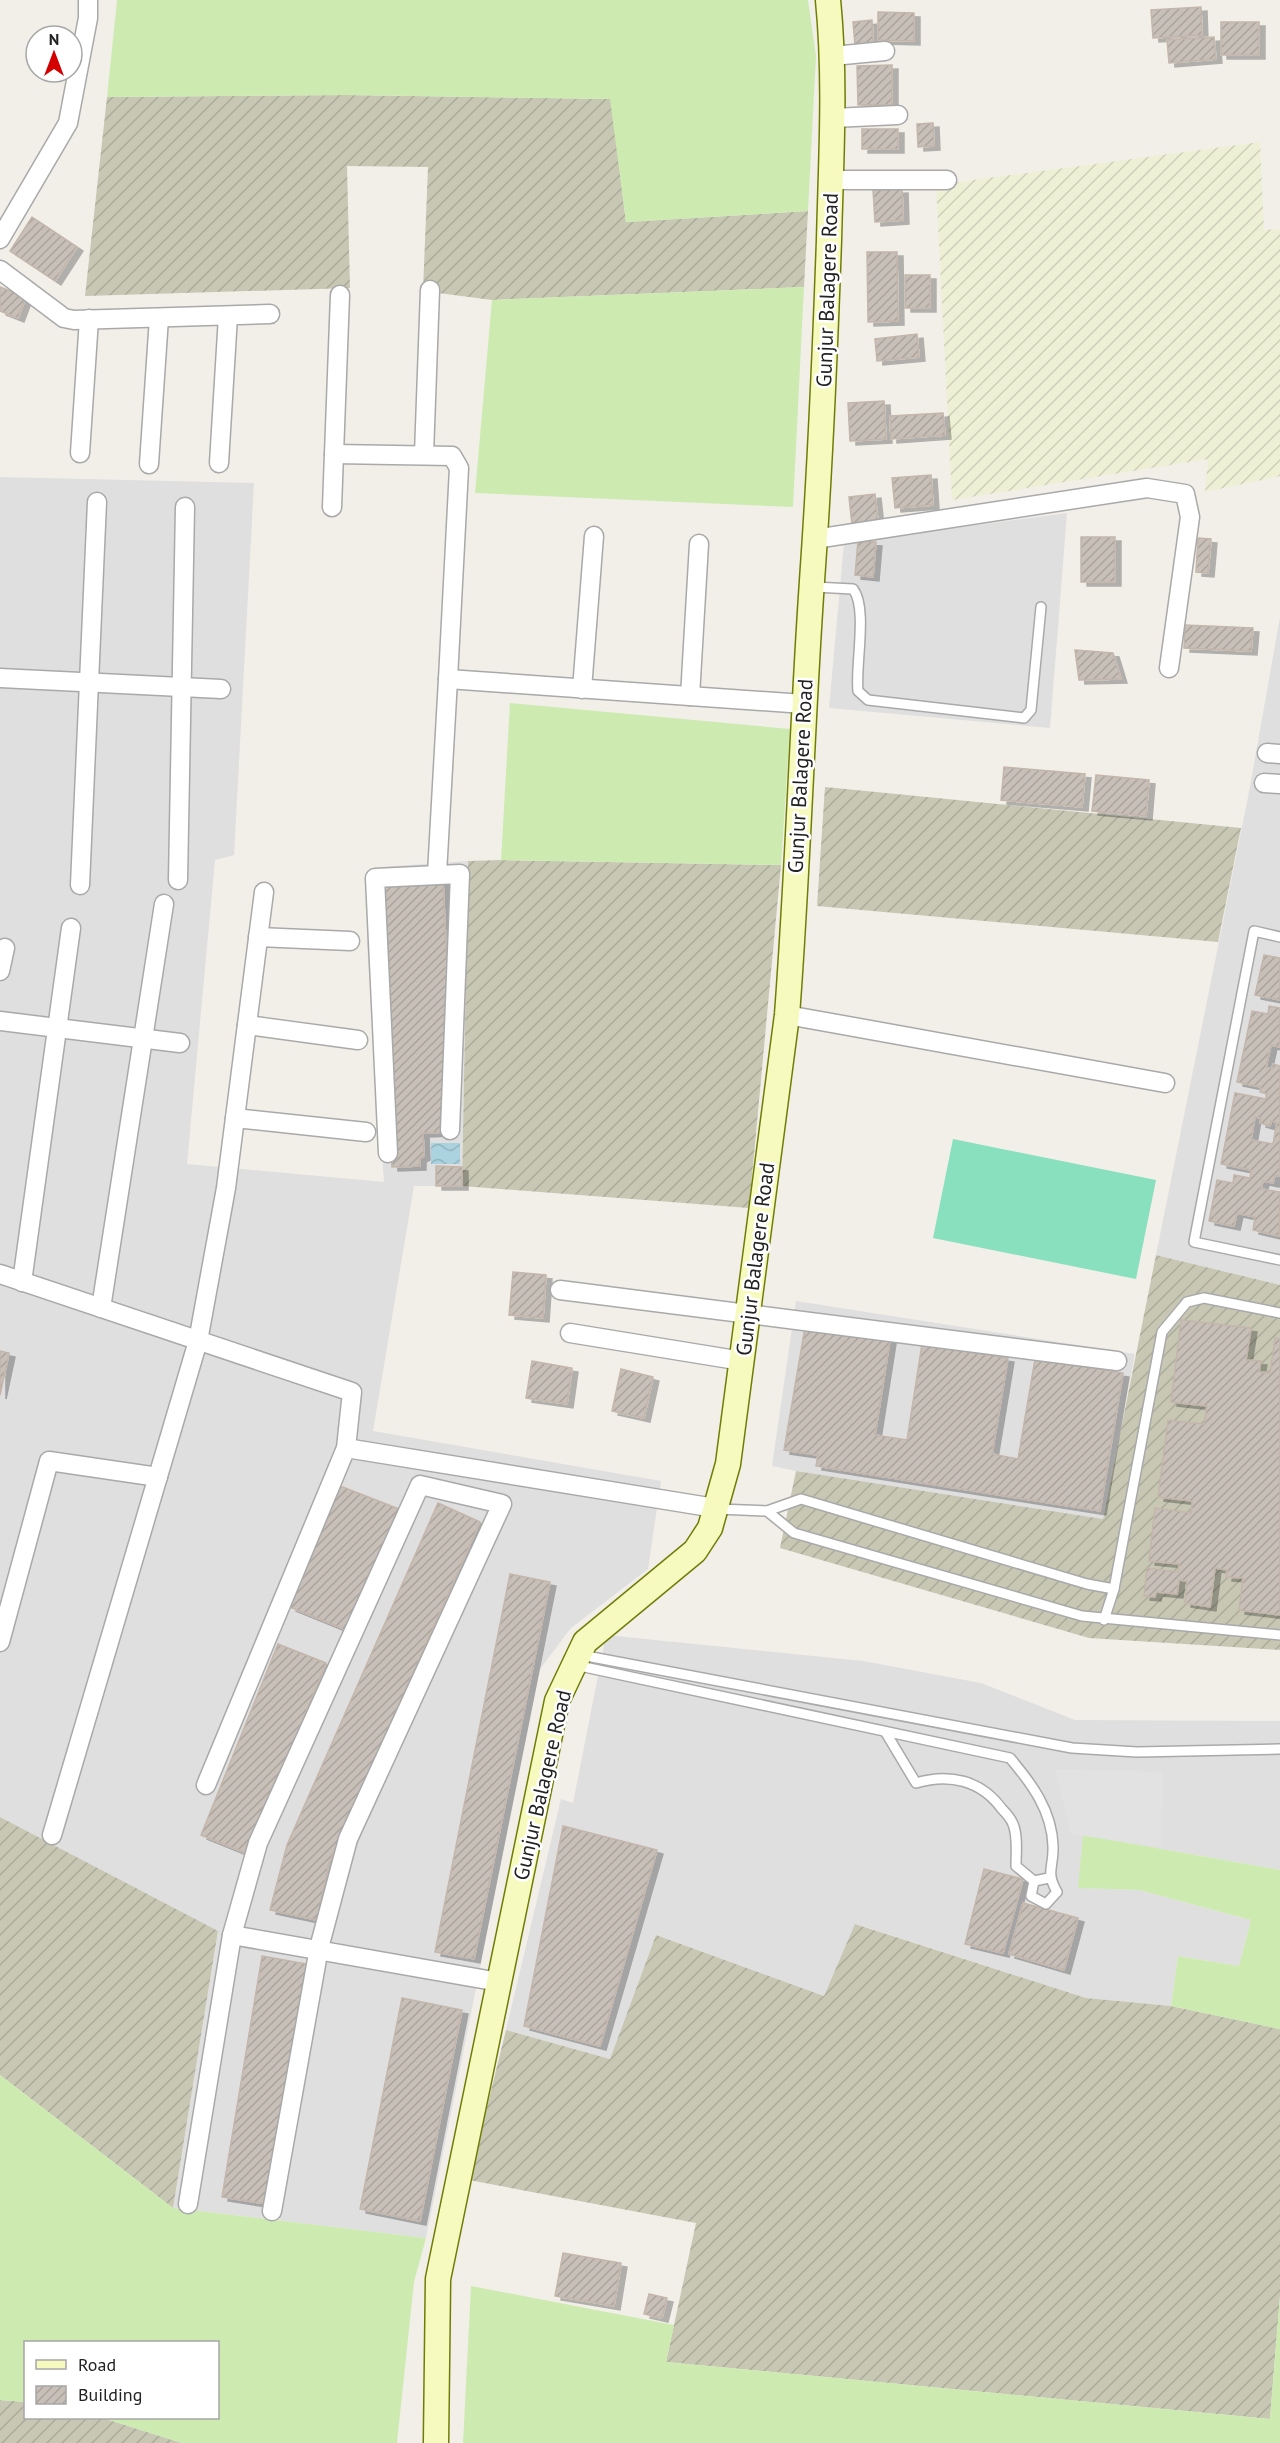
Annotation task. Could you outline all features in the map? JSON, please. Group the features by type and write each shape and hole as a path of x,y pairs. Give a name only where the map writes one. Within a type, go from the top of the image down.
{"street":[{"path":"0,239 68,123 88,18 88,0"},
{"name":"Gunjur Balagere Road","path":"436,2443 438,2279 558,1701 585,1641 694,1551 710,1528 728,1464 787,1015 804,704 824,406 833,118 833,56 828,0"},
{"path":"833,56 885,51"},
{"path":"833,118 898,115"},
{"path":"831,180 947,180"},
{"path":"0,270 64,318 159,318 270,314"},
{"path":"424,454 430,290"},
{"path":"332,507 340,295"},
{"path":"219,463 228,316"},
{"path":"149,464 159,318"},
{"path":"80,453 89,319"},
{"path":"334,454 452,456 459,468 437,874"},
{"path":"815,539 1147,488 1185,494 1190,517 1169,668"},
{"path":"80,885 97,502"},
{"path":"178,880 185,507"},
{"path":"582,689 594,536"},
{"path":"690,696 699,544"},
{"path":"0,678 221,689"},
{"path":"448,679 804,704"},
{"path":"388,1153 375,878 460,874 450,1130"},
{"path":"52,1835 198,1341 226,1188 264,892"},
{"path":"101,1308 164,904"},
{"path":"22,1282 71,928"},
{"path":"258,937 350,941"},
{"path":"0,971 5,948"},
{"path":"787,1015 1165,1083"},
{"path":"0,1021 180,1043"},
{"path":"247,1025 358,1040"},
{"path":"235,1118 366,1132"},
{"path":"0,1274 352,1392 346,1448 206,1785"},
{"path":"560,1290 1117,1361"},
{"path":"570,1334 742,1361"},
{"path":"346,1448 715,1509"},
{"path":"0,1642 49,1461 158,1477"},
{"path":"188,2204 232,1935 258,1843 420,1485 502,1504 348,1839 319,1948 272,2211"},
{"path":"232,1935 319,1948 499,1982"}],"lane":[{"path":"812,587 854,589 857,594 859,610 856,678 858,692 868,700 1024,718 1031,710 1041,608"},
{"path":"1280,936 1254,932 1194,1242 1280,1260"},
{"path":"1104,1620 1114,1589 1162,1332 1187,1302 1204,1298 1280,1312"},
{"path":"715,1509 767,1511 801,1499 1087,1584 1114,1589"},
{"path":"767,1511 794,1533 1082,1616 1104,1620 1280,1635"},
{"path":"576,1660 886,1732 1010,1758 1030,1782 1047,1812 1053,1846 1049,1878 1057,1892 1046,1904 1031,1896 1034,1881"},
{"path":"576,1660 1072,1748 1137,1752 1280,1749"},
{"path":"886,1732 916,1782 935,1777 952,1778 975,1784 995,1799 1013,1824 1016,1866 1034,1881"},
{"path":"1034,1881 1049,1878"}],"shaded area":[{"path":"346,95 611,99 626,222 808,211 804,287 492,300 423,291 428,167 347,166 350,288 85,296 107,97"},
{"path":"1260,142 1264,230 1280,229 1280,476 1205,492 1208,459 952,500 936,185"},
{"path":"0,477 254,483 234,855 215,860 187,1164 384,1182 367,944 367,879 379,867 468,861 462,1186 414,1186 373,1431 661,1481 648,1569 571,1628 540,1669 426,2238 173,2208 218,1932 0,1817"},
{"path":"1067,513 1050,728 829,708 844,543"},
{"path":"1280,617 1280,1285 1156,1255 1249,792"},
{"path":"825,787 1241,828 1218,942 817,906"},
{"path":"468,861 781,865 749,1208 462,1186"},
{"path":"1156,1255 1280,1285 1280,1650 1089,1638 780,1548 796,1471 1103,1519"},
{"path":"796,1301 1135,1354 1103,1519 815,1475 772,1466"},
{"path":"606,1635 863,1661 981,1683 1075,1720 1280,1721 1280,1870 1083,1835 1079,1888 1139,1890 1251,1920 1239,1966 1178,1956 1171,2006 1086,1998 856,1924 824,1996 656,1935 610,2059 506,2030 561,1799 573,1803"},
{"path":"1055,1769 1163,1772 1161,1847 1071,1834"},
{"path":"0,1817 218,1931 173,2208 0,2075"},
{"path":"855,1924 1086,1998 1171,2006 1280,2029 1280,2296 1270,2419 666,2362 696,2223 469,2180 506,2030 610,2059 656,1935 824,1996"},
{"path":"0,2400 24,2402 24,2419 106,2419 182,2443 0,2443"}],"green space":[{"path":"117,0 808,0 816,56 808,211 626,222 610,99 346,95 107,97"},
{"path":"804,287 793,507 475,493 492,300"},
{"path":"510,703 790,729 781,865 501,860"},
{"path":"953,1139 1156,1180 1136,1279 933,1238"},
{"path":"1083,1835 1280,1870 1280,2029 1171,2006 1178,1956 1239,1966 1251,1920 1139,1890 1078,1888"},
{"path":"0,2075 173,2208 426,2238 414,2282 397,2443 182,2443 106,2419 219,2419 219,2341 24,2341 24,2402 0,2400"},
{"path":"471,2286 674,2325 666,2362 1270,2419 1280,2296 1280,2443 463,2443"}],"water":[{"path":"431,1143 460,1143 460,1164 431,1164"}],"building":[{"path":"1201,7 1202,35 1153,38 1151,10"},
{"path":"878,12 914,13 914,41 878,40"},
{"path":"872,20 873,44 855,45 853,22"},
{"path":"1221,22 1259,22 1259,55 1221,55"},
{"path":"1214,37 1216,59 1169,63 1167,40"},
{"path":"892,65 892,105 858,105 857,66"},
{"path":"933,123 934,146 918,147 917,124"},
{"path":"862,129 898,129 898,149 862,149"},
{"path":"902,189 903,220 875,222 873,190"},
{"path":"32,217 77,247 55,281 10,251"},
{"path":"867,252 897,252 898,321 868,322"},
{"path":"905,275 930,275 930,308 905,308"},
{"path":"0,287 26,297 18,318 0,311"},
{"path":"917,334 919,357 877,361 875,339"},
{"path":"884,401 886,439 850,441 848,403"},
{"path":"943,413 945,435 891,439 890,416"},
{"path":"931,475 933,505 895,508 892,478"},
{"path":"875,494 878,522 852,525 849,497"},
{"path":"1081,537 1115,537 1115,582 1081,582"},
{"path":"1198,538 1211,539 1208,573 1196,572"},
{"path":"858,541 876,542 873,577 855,575"},
{"path":"1185,625 1253,628 1251,651 1184,648"},
{"path":"1075,650 1113,653 1121,679 1079,680"},
{"path":"1004,767 1085,774 1082,807 1001,800"},
{"path":"1096,775 1149,780 1146,816 1092,811"},
{"path":"443,881 449,1009 445,1009 448,1067 443,1067 446,1132 423,1133 424,1156 420,1158 420,1166 392,1167 378,884"},
{"path":"1264,955 1280,958 1280,1000 1255,995"},
{"path":"1269,1006 1280,1008 1280,1047 1271,1045 1266,1067 1272,1069 1273,1064 1280,1066 1280,1176 1275,1175 1273,1183 1263,1181 1261,1189 1280,1192 1279,1236 1253,1230 1255,1217 1237,1213 1234,1226 1209,1221 1217,1180 1233,1183 1234,1175 1250,1178 1251,1170 1221,1164 1235,1093 1266,1099 1267,1094 1260,1092 1261,1087 1237,1082 1252,1011 1268,1014","holes":["1255,1117 1261,1118 1260,1123 1270,1126 1271,1121 1277,1122 1273,1144 1251,1140"]},
{"path":"436,1166 462,1167 462,1186 436,1186"},
{"path":"513,1272 546,1275 543,1318 509,1315"},
{"path":"1181,1320 1251,1328 1246,1360 1261,1361 1259,1372 1270,1373 1275,1338 1280,1339 1280,1615 1239,1610 1243,1578 1226,1577 1227,1570 1215,1568 1210,1607 1185,1603 1187,1581 1179,1580 1177,1594 1156,1592 1155,1597 1144,1596 1147,1568 1178,1572 1179,1564 1149,1561 1155,1508 1191,1513 1192,1501 1158,1497 1168,1420 1204,1424 1207,1406 1171,1402"},
{"path":"805,1327 890,1340 875,1435 907,1440 922,1344 1008,1358 992,1454 1018,1459 1035,1359 1123,1373 1100,1511 816,1466 818,1455 784,1450"},
{"path":"0,1351 9,1353 0,1395"},
{"path":"532,1361 572,1368 567,1404 526,1398"},
{"path":"621,1369 653,1377 644,1418 612,1411"},
{"path":"340,1486 399,1509 349,1631 290,1607"},
{"path":"438,1503 480,1522 329,1863 317,1920 270,1910 287,1845"},
{"path":"510,1574 550,1582 474,1959 435,1952"},
{"path":"278,1644 326,1663 248,1854 201,1835"},
{"path":"563,1826 657,1850 600,2046 524,2026"},
{"path":"984,1869 1023,1879 1003,1953 965,1944"},
{"path":"1023,1903 1078,1918 1064,1970 1009,1954"},
{"path":"262,1956 307,1964 267,2204 222,2197"},
{"path":"402,1998 462,2010 420,2221 360,2209"},
{"path":"563,2253 621,2263 614,2306 555,2296"},
{"path":"649,2294 667,2298 662,2318 644,2314"}]}
